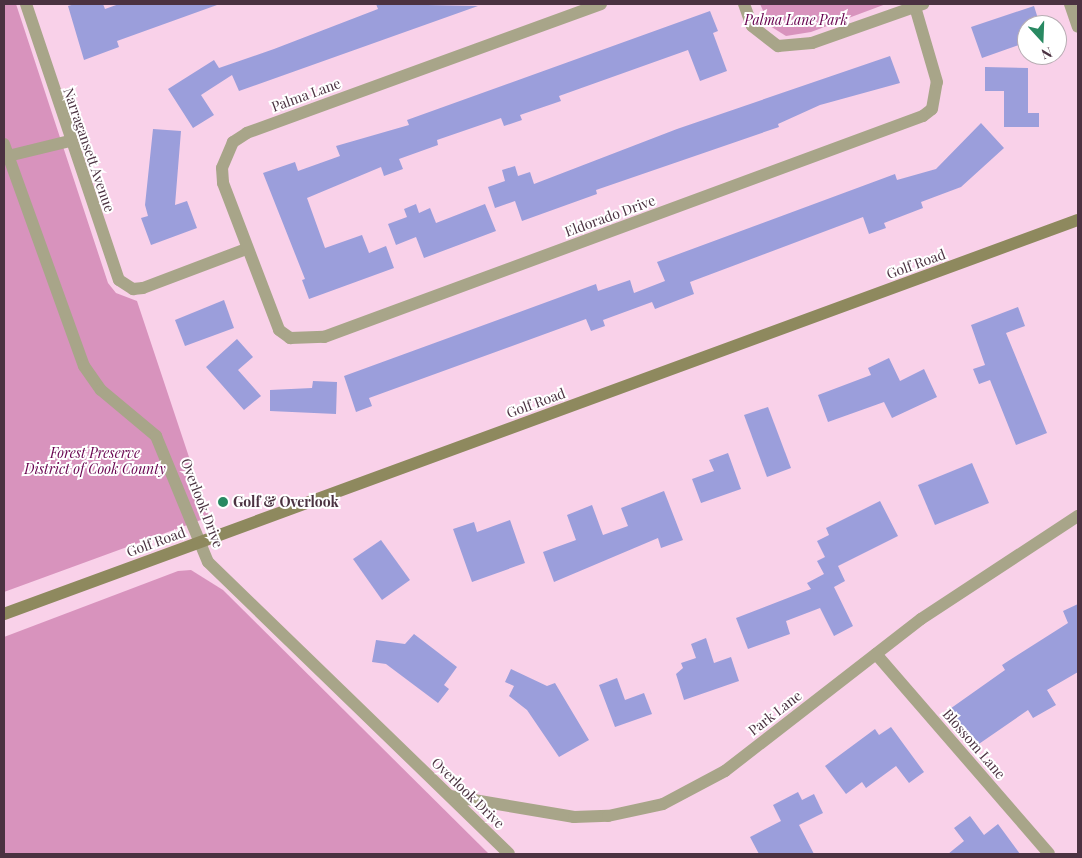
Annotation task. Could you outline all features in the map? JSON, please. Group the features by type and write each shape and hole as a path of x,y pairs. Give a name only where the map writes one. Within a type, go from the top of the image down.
{"main road":[{"name":"Golf Road","path":"4,614 1078,220"}],"street":[{"name":"Narragansett Avenue","path":"26,4 113,268 127,286 142,288 246,249"},
{"name":"Palma Lane","path":"246,249 223,183 222,168 233,142 247,133 601,4"},
{"path":"744,4 752,26 778,46 812,43 919,5"},
{"path":"1070,4 1078,27"},
{"name":"Eldorado Drive","path":"246,249 279,330 290,338 324,338 923,116 932,109 937,82 919,5"},
{"path":"8,156 70,141"},
{"name":"Overlook Drive","path":"4,144 84,366 101,390 156,436 179,483 199,542 208,562 508,854"},
{"name":"Park Lane","path":"449,796 574,817 608,816 663,804 725,771 876,654 979,578 1078,516"},
{"name":"Blossom Lane","path":"876,654 1049,854"}],"green space":[{"name":"Forest Preserve District of Cook County","path":"4,4 16,4 108,283 116,293 137,301 209,517 4,592"},
{"name":"Palma Lane Park","path":"760,4 886,4 811,32 786,36 770,26"},
{"path":"191,570 223,590 489,854 4,854 4,637 178,571"}],"building":[{"path":"75,4 103,4 105,9 119,4 217,5 117,41 119,47 84,60 68,6"},
{"path":"376,4 478,6 239,91 232,75 201,95 214,115 193,128 168,89 214,60 219,68 274,49 378,9"},
{"path":"1034,6 1037,15 1017,15 1017,46 982,58 971,27"},
{"path":"710,11 718,31 713,33 727,71 700,81 688,50 559,96 561,101 520,115 522,120 504,126 501,118 437,140 438,145 399,159 403,169 384,176 381,167 307,198 325,248 362,235 369,253 386,246 394,268 309,299 302,280 305,279 263,173 295,162 298,171 340,156 336,146 409,125 407,120"},
{"path":"890,56 900,83 820,105 778,124 779,127 596,190 597,194 522,221 515,201 495,208 488,187 505,181 502,170 515,166 518,176 530,172 534,184 677,129"},
{"path":"985,67 1028,68 1028,113 1039,113 1039,127 1004,127 1004,91 985,91"},
{"path":"981,123 1004,148 961,187 921,202 923,208 884,223 886,228 869,234 863,217 690,282 694,294 655,309 652,302 603,320 605,326 591,331 586,319 369,398 372,406 356,412 344,376 596,284 598,291 630,280 634,293 665,281 657,262 895,174 897,180 936,169"},
{"path":"153,129 181,131 175,205 187,201 197,228 151,245 141,218 148,216 145,205"},
{"path":"416,204 419,213 430,208 436,223 485,204 496,231 424,258 416,237 396,245 388,224 407,217 404,209"},
{"path":"224,300 234,328 185,346 175,320"},
{"path":"1018,307 1025,326 1006,333 1047,433 1016,445 990,380 979,384 973,369 985,365 971,325"},
{"path":"237,339 253,357 238,370 261,396 244,410 206,367"},
{"path":"889,358 900,381 924,369 937,397 892,418 884,402 828,422 818,395 871,375 868,368"},
{"path":"313,381 337,382 336,414 270,411 270,390 312,388"},
{"path":"768,407 791,468 767,477 744,415"},
{"path":"728,453 741,489 701,503 692,479 714,471 709,460"},
{"path":"972,463 989,503 935,525 918,485"},
{"path":"664,491 683,540 661,548 658,538 554,582 543,552 576,540 567,515 592,505 603,535 628,526 621,508"},
{"path":"880,501 898,536 838,566 845,581 834,587 853,626 834,636 820,608 786,621 790,634 748,649 736,618 811,589 807,583 824,574 817,561 825,557 817,541 829,535 826,528"},
{"path":"510,520 525,563 472,582 453,529 474,522 477,532"},
{"path":"381,540 410,580 382,600 353,559"},
{"path":"1078,604 1078,672 1047,690 1056,705 1033,718 1028,710 973,748 947,711 1005,670 1002,665 1068,623 1063,611"},
{"path":"414,634 457,667 444,685 449,689 438,703 386,664 372,662 376,640 405,644"},
{"path":"706,638 714,663 731,657 739,681 684,700 676,674 683,668 681,663 696,658 691,644"},
{"path":"511,669 547,686 555,683 589,740 559,757 527,710 509,696 514,686 505,682"},
{"path":"617,678 625,700 644,693 652,714 615,727 599,685"},
{"path":"891,727 924,772 909,783 896,766 866,788 862,782 846,794 825,766 875,729 879,735"},
{"path":"798,792 802,800 814,794 823,813 799,825 814,854 759,854 750,837 781,821 773,805"},
{"path":"970,816 984,835 998,824 1020,854 948,854 964,841 954,828"}],"place":[{"name":"Golf & Overlook","path":"223,502"}]}
